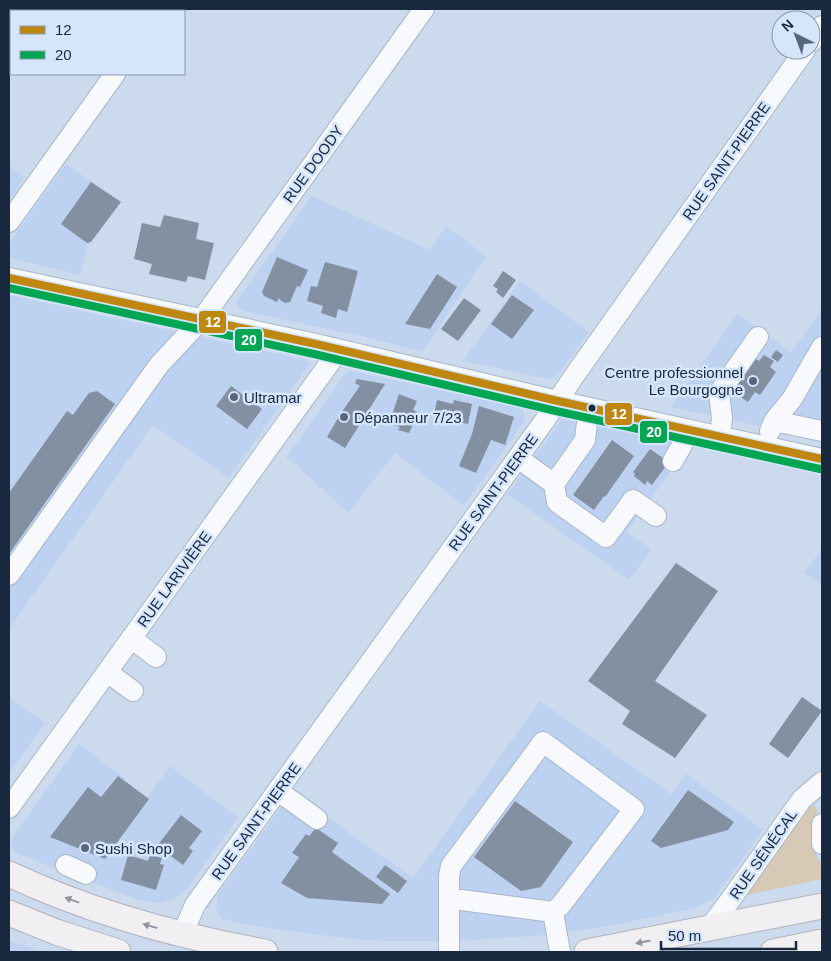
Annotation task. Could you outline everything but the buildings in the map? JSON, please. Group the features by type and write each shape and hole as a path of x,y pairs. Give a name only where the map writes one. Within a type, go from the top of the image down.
{"main road":[{"path":"9,874 80,904 182,935 265,952"},
{"path":"587,952 708,930 822,906"},
{"path":"9,913 56,932 118,952"},
{"path":"773,952 822,942"}],"street":[{"name":"RUE DOODY","path":"9,575 159,365 202,319 424,9"},
{"name":"RUE SAINT-PIERRE","path":"182,935 195,905 518,458 798,60"},
{"path":"9,222 114,75"},
{"path":"9,278 202,319 558,401 822,459"},
{"path":"720,436 722,418 719,393 758,337"},
{"path":"766,447 774,421 792,399 822,347"},
{"name":"RUE LARIVIÈRE","path":"9,808 339,350"},
{"path":"590,408 585,440 554,484 557,502 606,537 633,500 656,516"},
{"path":"774,421 822,431"},
{"path":"673,461 682,445 686,429"},
{"path":"518,458 554,484"},
{"path":"131,638 156,657"},
{"path":"106,672 133,691"},
{"path":"449,900 553,912 561,905 634,809 543,742 452,866 449,876 449,900 449,952"},
{"name":"RUE SÉNÉCAL","path":"708,930 802,799 822,782"},
{"path":"278,791 318,819"},
{"path":"822,824 822,844"},
{"path":"66,865 86,874"},
{"path":"553,912 560,952"}],"shaded area":[{"path":"66,164 121,202 87,247 80,275 13,259 9,256 9,243"},
{"path":"9,166 25,177 9,200"},
{"path":"312,196 430,250 446,226 486,256 423,352 369,338 244,311 239,308 238,299"},
{"path":"520,281 589,332 560,372 551,380 463,361"},
{"path":"9,295 306,360 310,364 229,478 153,425 9,629"},
{"path":"822,310 822,440 671,407 737,314 791,352"},
{"path":"351,371 513,406 521,410 525,420 464,506 395,453 348,513 293,462 286,458 345,374"},
{"path":"562,419 689,446 626,532 652,549 629,580 507,494"},
{"path":"822,549 822,585 804,573"},
{"path":"9,698 45,723 9,773"},
{"path":"540,701 671,794 686,774 763,830 714,898 695,908 605,927 535,936 449,941 378,941 335,937 249,925 223,919 219,916 216,910 218,901 216,897 292,792 413,878"},
{"path":"79,744 126,779 125,781 147,798 170,766 238,818 187,889 174,899 160,903 140,900 63,872 13,850 11,839"},
{"path":"815,806 817,810 814,824 814,845 816,855 822,866 822,879 747,895 808,807"},
{"path":"9,941 44,952 9,952"}],"transit line":[{"name":"12","path":"9,278 316,344 558,401 822,459"},
{"name":"20","path":"9,288 314,354 556,411 820,469"}],"place":[{"name":"Centre professionnel Le Bourgogne","path":"753,381"},
{"name":"Ultramar","path":"234,397"},
{"name":"Dépanneur 7/23","path":"344,417"},
{"name":"Sushi Shop","path":"85,848"}]}
